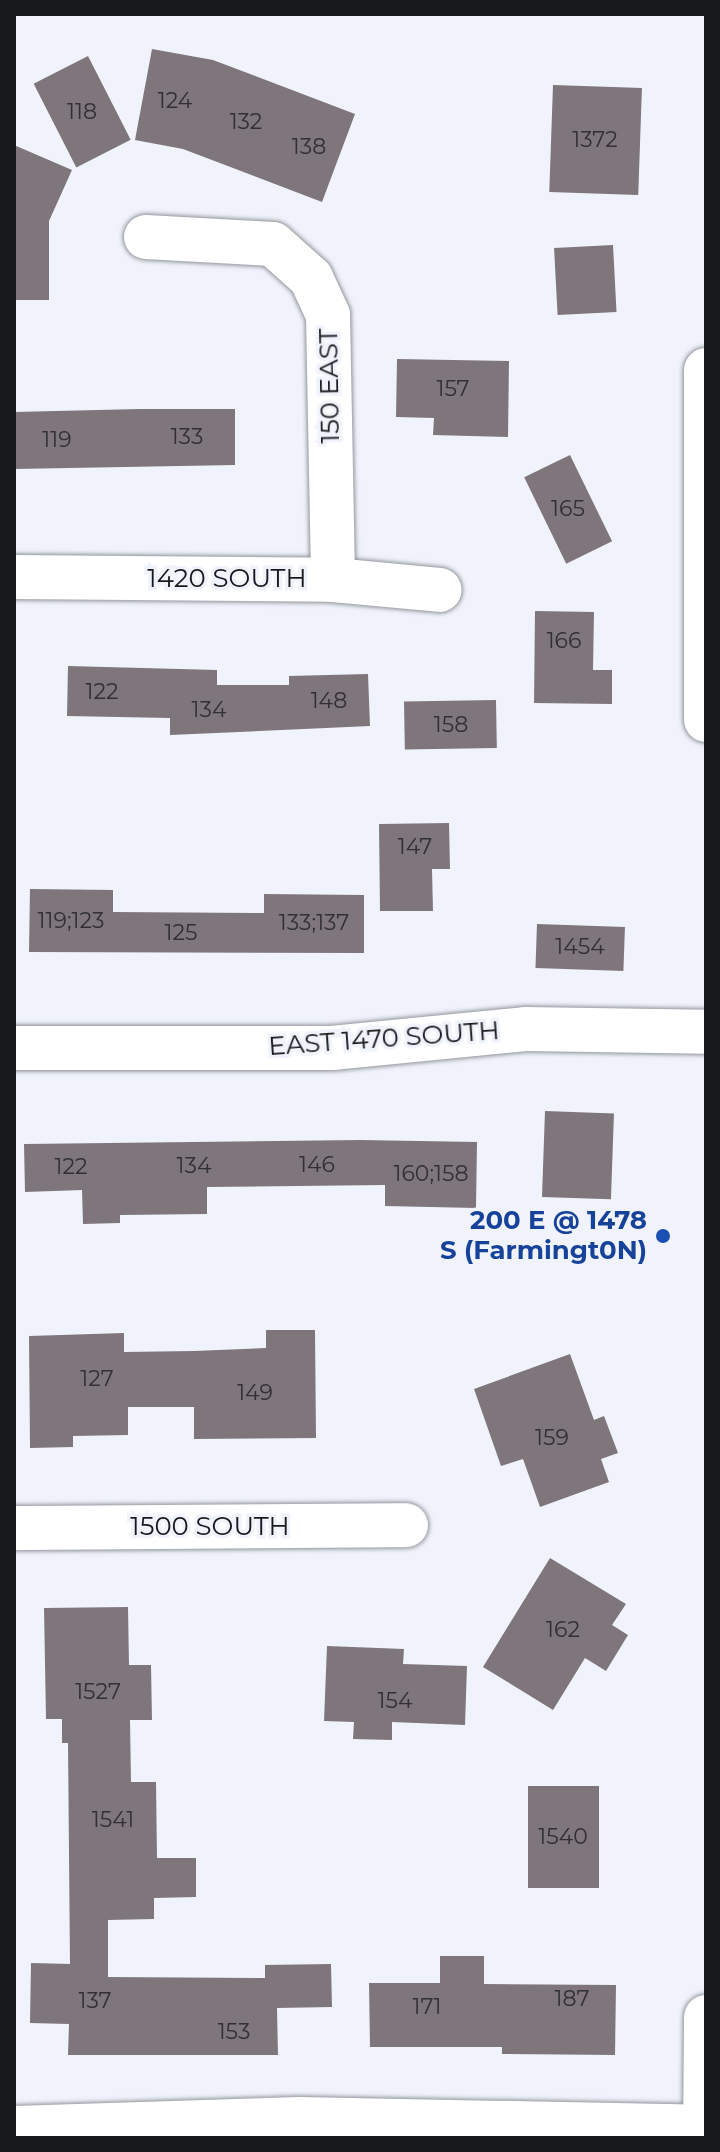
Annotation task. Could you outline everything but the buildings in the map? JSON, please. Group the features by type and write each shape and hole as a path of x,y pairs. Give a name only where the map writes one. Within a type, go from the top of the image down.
{"street":[{"name":"150 EAST","path":"146,237 273,244 311,278 328,315 333,580"},
{"path":"706,370 706,720"},
{"name":"1420 SOUTH","path":"14,577 333,580 440,590"},
{"name":"EAST 1470 SOUTH","path":"14,1048 332,1048 525,1029 706,1032"},
{"name":"1500 SOUTH","path":"14,1528 406,1525"},
{"path":"705,2138 706,2017"},
{"path":"14,2128 705,2127"}],"place":[{"name":"200 E @ 1478 S (Farmingt0N)","path":"663,1236"}]}
